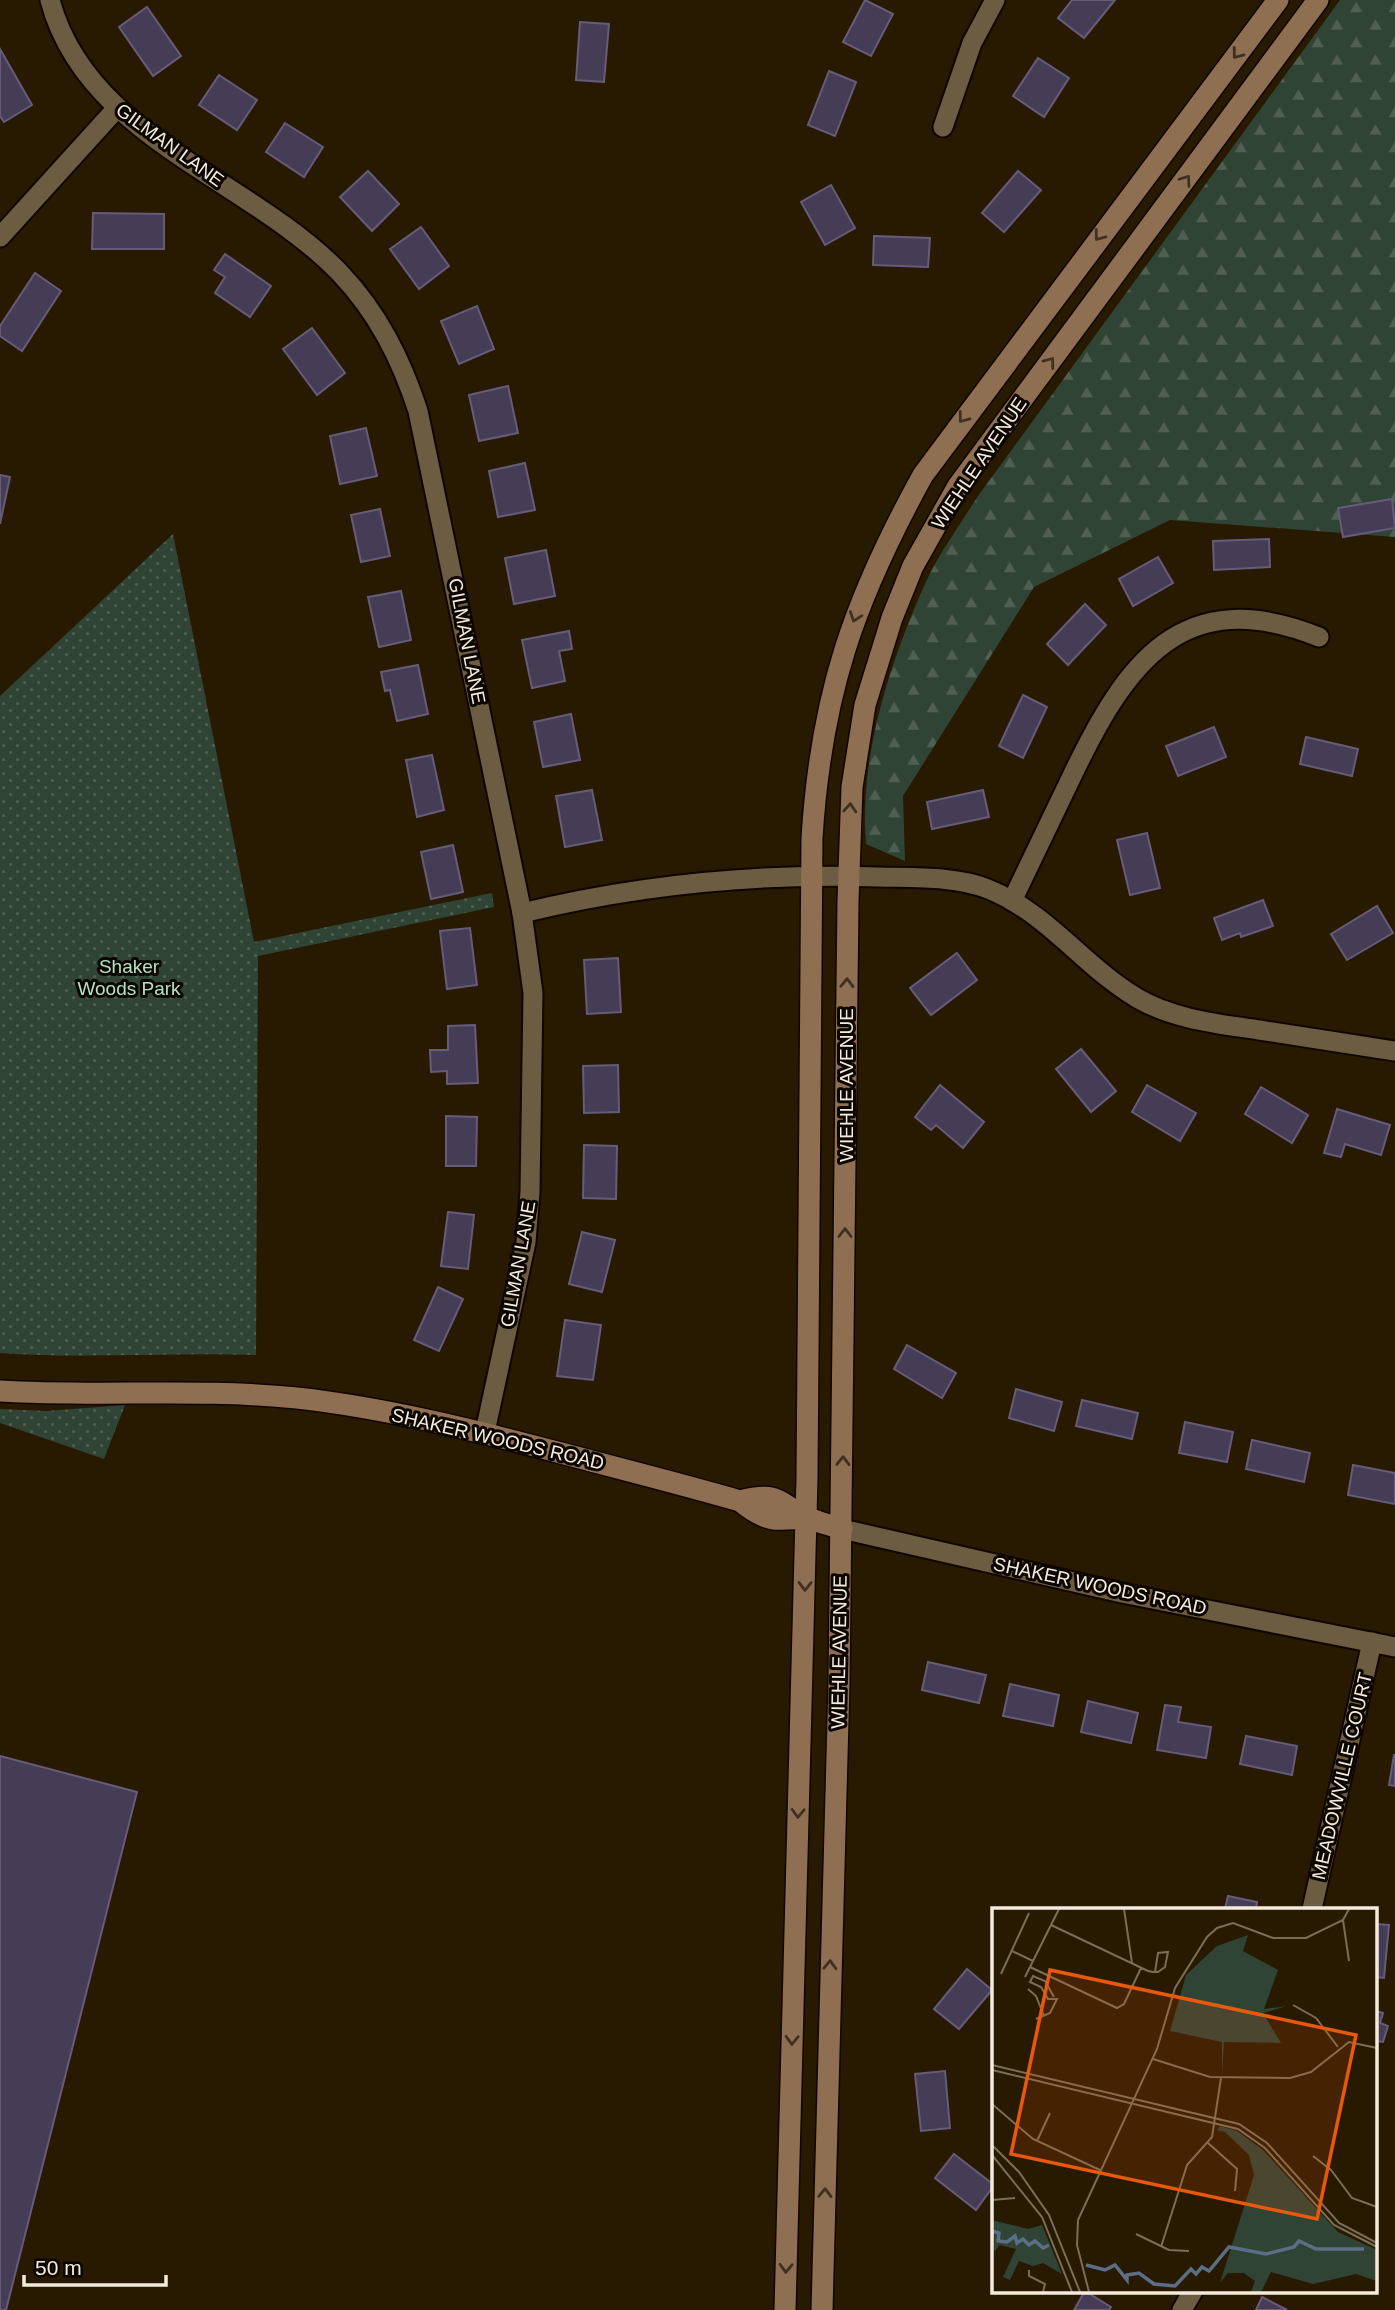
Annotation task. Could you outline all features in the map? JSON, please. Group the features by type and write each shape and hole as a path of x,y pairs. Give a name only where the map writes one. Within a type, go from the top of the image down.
{"main road":[{"name":"WIEHLE AVENUE","path":"785,2310 806,1517 812,875 815,796 827,710 861,601 888,538 923,475 1278,0"},
{"name":"WIEHLE AVENUE","path":"822,2310 842,1529 848,876 852,787 865,705 892,618 930,534 958,486 1318,0"},
{"name":"SHAKER WOODS ROAD","path":"0,1391 58,1395 218,1392 286,1398 408,1416 485,1432 740,1501 758,1516 782,1521 806,1517 842,1529"}],"street":[{"name":"GILMAN LANE","path":"50,0 66,42 85,72 117,108 315,250 364,300 400,361 418,411 522,913 533,993 530,1192 526,1242 485,1432"},
{"path":"943,127 972,43 995,0"},
{"path":"0,237 117,108"},
{"path":"1012,901 1097,724 1132,670 1153,651 1178,636 1203,626 1234,619 1259,618 1283,623 1319,637"},
{"path":"522,913 591,896 679,882 812,875 961,882 988,889 1012,901 1059,932 1112,983 1160,1008 1199,1020 1395,1051"},
{"name":"SHAKER WOODS ROAD","path":"842,1529 1122,1593 1395,1647"},
{"name":"MEADOWVILLE COURT","path":"1312,1908 1372,1642"},
{"path":"1182,2310 1192,2292"}],"green space":[{"path":"1340,0 1395,0 1395,537 1170,520 1034,587 903,796 905,861 866,844 867,777 880,710 900,645 937,561 978,496"},
{"name":"Shaker Woods Park","path":"173,534 254,942 492,893 494,907 258,956 256,1355 0,1353 0,696"},
{"path":"125,1405 104,1459 0,1423 0,1409 47,1411"}],"building":[{"path":"865,0 893,14 871,56 843,42"},
{"path":"1072,0 1115,0 1084,38 1058,18"},
{"path":"147,7 181,56 153,76 119,27"},
{"path":"580,22 609,24 604,82 576,80"},
{"path":"0,49 32,105 4,122 0,116"},
{"path":"1038,58 1069,78 1044,117 1013,96"},
{"path":"829,71 856,82 835,136 808,125"},
{"path":"219,75 257,100 237,130 199,105"},
{"path":"285,123 323,147 304,177 266,152"},
{"path":"368,171 399,204 372,231 340,197"},
{"path":"1018,171 1041,190 1004,232 982,213"},
{"path":"831,185 855,228 825,245 801,202"},
{"path":"93,213 164,214 164,249 92,249"},
{"path":"421,227 449,266 419,289 390,249"},
{"path":"874,236 930,238 928,267 873,265"},
{"path":"225,254 271,286 250,317 215,293 225,277 214,270"},
{"path":"35,273 61,291 22,351 0,336 0,326"},
{"path":"477,306 494,349 459,364 441,321"},
{"path":"312,328 345,373 317,395 283,349"},
{"path":"508,386 518,433 479,441 469,395"},
{"path":"366,428 377,476 340,484 330,436"},
{"path":"525,463 535,510 498,517 489,471"},
{"path":"0,475 10,477 0,524"},
{"path":"1392,499 1395,528 1343,537 1338,508"},
{"path":"380,509 390,556 361,562 351,515"},
{"path":"1269,539 1270,567 1214,570 1213,541"},
{"path":"546,550 555,596 514,604 505,558"},
{"path":"1158,557 1173,583 1133,606 1119,579"},
{"path":"401,591 411,640 379,647 368,597"},
{"path":"1085,604 1106,625 1068,665 1047,644"},
{"path":"569,631 572,649 559,651 565,681 532,688 522,640"},
{"path":"418,665 428,714 397,721 390,690 385,691 381,672"},
{"path":"1023,695 1047,707 1023,758 999,746"},
{"path":"571,714 580,760 543,767 534,722"},
{"path":"1214,727 1226,757 1178,776 1166,746"},
{"path":"1306,737 1358,749 1352,776 1300,764"},
{"path":"432,755 444,810 417,817 406,760"},
{"path":"592,790 602,840 565,847 556,796"},
{"path":"983,790 989,817 932,829 927,802"},
{"path":"1147,833 1160,888 1130,895 1117,840"},
{"path":"453,845 463,892 431,899 421,852"},
{"path":"1263,900 1273,926 1241,937 1240,933 1222,940 1214,918"},
{"path":"1377,906 1393,933 1347,960 1331,934"},
{"path":"470,928 477,985 447,989 440,931"},
{"path":"957,953 977,980 931,1015 910,988"},
{"path":"618,958 621,1012 587,1014 584,960"},
{"path":"475,1025 478,1083 447,1084 447,1071 431,1072 430,1050 448,1050 448,1026"},
{"path":"1081,1049 1116,1091 1091,1112 1056,1069"},
{"path":"618,1065 619,1112 584,1113 583,1066"},
{"path":"940,1085 984,1122 963,1148 936,1125 931,1130 915,1117"},
{"path":"1147,1085 1196,1113 1180,1141 1132,1112"},
{"path":"1261,1087 1308,1115 1292,1143 1245,1114"},
{"path":"1337,1109 1390,1125 1381,1155 1345,1144 1341,1157 1324,1153"},
{"path":"446,1116 477,1117 476,1166 446,1166"},
{"path":"584,1145 617,1146 616,1199 583,1198"},
{"path":"448,1212 474,1215 468,1269 441,1266"},
{"path":"582,1232 615,1240 602,1292 569,1284"},
{"path":"438,1287 463,1299 439,1351 414,1340"},
{"path":"565,1320 601,1325 593,1380 557,1376"},
{"path":"907,1345 956,1373 942,1398 894,1369"},
{"path":"1016,1389 1062,1402 1054,1431 1009,1418"},
{"path":"1082,1400 1138,1413 1132,1439 1076,1426"},
{"path":"1185,1422 1233,1432 1227,1462 1179,1453"},
{"path":"1252,1440 1310,1453 1304,1482 1246,1469"},
{"path":"1353,1465 1395,1473 1395,1504 1348,1495"},
{"path":"928,1662 986,1675 979,1703 922,1690"},
{"path":"1010,1684 1059,1695 1053,1726 1003,1716"},
{"path":"1088,1701 1138,1713 1131,1743 1081,1732"},
{"path":"1165,1705 1181,1707 1178,1722 1211,1727 1206,1758 1157,1750"},
{"path":"1246,1736 1297,1746 1292,1775 1240,1764"},
{"path":"1395,1755 1395,1786 1389,1785"},
{"path":"0,1756 137,1792 6,2310 0,2310"},
{"path":"1228,1896 1257,1902 1256,1908 1225,1908"},
{"path":"1378,1924 1389,1925 1384,1978 1378,1977"},
{"path":"967,1969 992,1990 959,2029 934,2009"},
{"path":"1378,2012 1383,2013 1380,2023 1388,2026 1383,2042 1378,2041"},
{"path":"945,2071 950,2128 921,2131 915,2074"},
{"path":"954,2154 992,2183 992,2188 976,2210 935,2178"},
{"path":"1084,2292 1111,2307 1109,2310 1074,2310"},
{"path":"1262,2297 1287,2310 1256,2310"}]}
